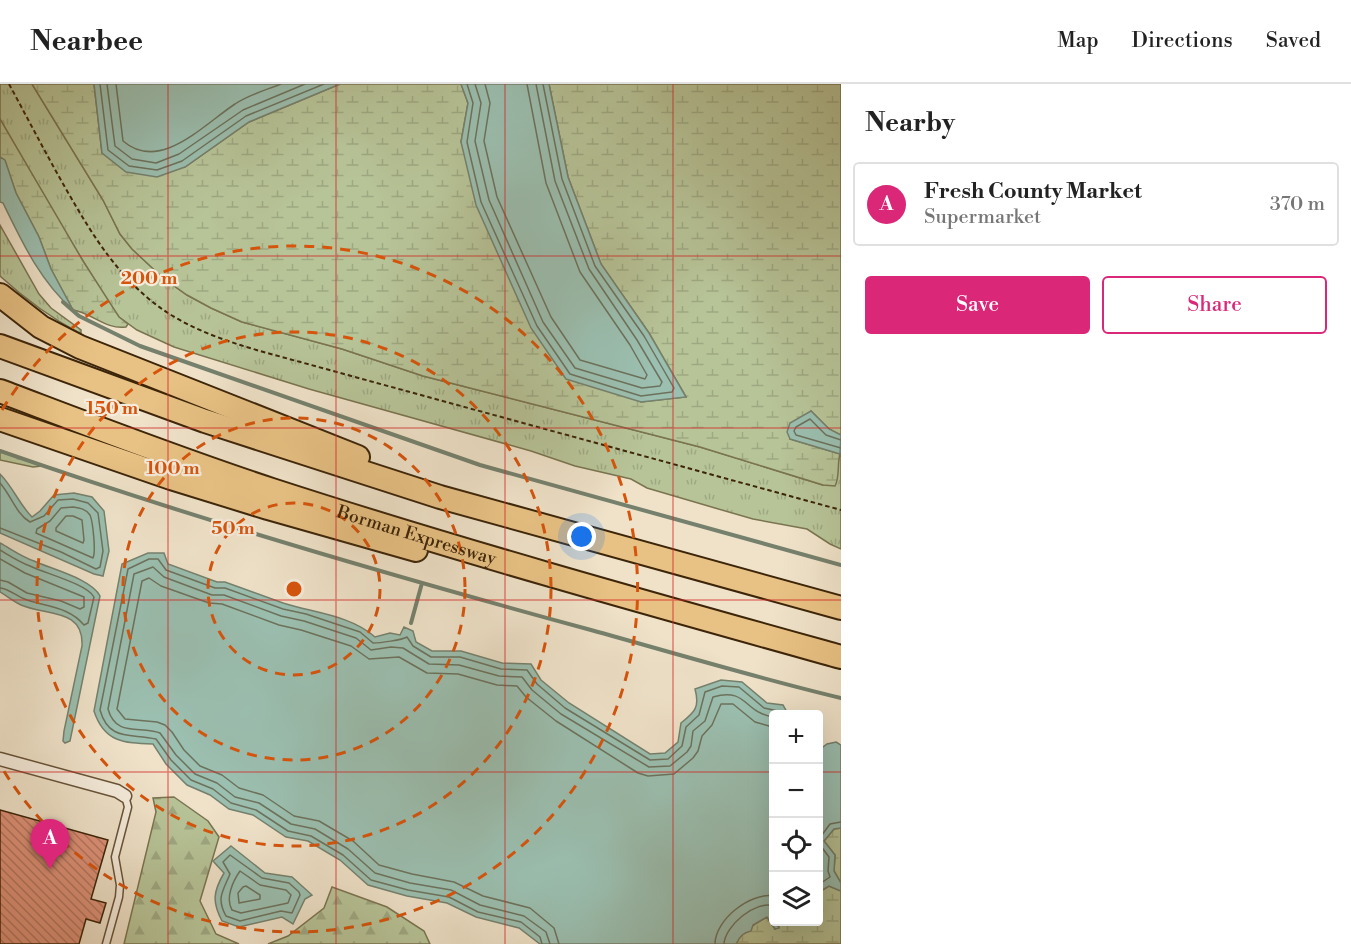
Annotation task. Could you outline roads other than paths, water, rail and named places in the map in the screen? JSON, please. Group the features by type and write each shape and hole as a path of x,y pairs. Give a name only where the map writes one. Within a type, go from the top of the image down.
{"highway":[{"path":"0,295 41,327 80,347 360,458 440,497"},
{"path":"0,346 205,421 440,497 841,608"},
{"name":"Borman Expressway","path":"0,391 260,485 514,565 841,657"},
{"path":"0,419 171,478 407,549 514,565"}],"street":[{"path":"0,759 117,791 124,796"}],"lane":[{"path":"106,944 119,897 120,885 115,857 128,807 124,796"}],"water":[{"path":"94,84 340,84 249,122 185,167 157,177 126,172 102,153"},
{"path":"461,84 549,84 568,177 601,264 649,333 686,397 641,402 566,379 531,328 476,205 461,142 468,103"},
{"path":"0,157 5,160 16,193 39,237 51,269 73,310 41,274 3,203 0,202"},
{"path":"811,411 829,429 841,435 840,454 790,439 787,432 790,423"},
{"path":"0,474 32,517 54,495 74,493 92,497 104,511 109,551 103,576 0,533"},
{"path":"0,543 25,557 89,584 100,596 70,741 65,743 63,741 64,731 82,646 81,634 77,625 70,619 21,605 0,592"},
{"path":"148,553 164,553 168,564 283,603 343,619 375,637 390,633 400,635 404,627 413,631 416,642 432,651 461,651 502,663 531,664 541,680 569,703 650,754 665,753 678,742 681,723 695,709 697,700 695,689 721,680 742,682 767,703 783,705 786,710 769,710 769,920 767,917 753,925 751,931 742,935 736,944 540,944 519,928 476,917 447,903 407,896 368,885 340,860 308,841 286,837 253,815 229,809 210,795 187,785 166,764 153,744 116,739 103,729 98,721 94,711 122,564"},
{"path":"836,742 841,745 841,828 834,829 824,841 835,855 834,871 841,883 841,891 829,886 823,890 823,747"},
{"path":"231,846 265,873 292,877 312,895 305,899 293,924 282,917 239,927 222,921 215,897 224,873 213,861"}],"waterway":[{"path":"63,302 79,316 140,346 480,465 841,565"},
{"path":"0,451 147,500 368,568 841,698"},
{"path":"411,623 422,583"}],"place":[{"name":"Fresh County Market","path":"50,869"}]}
